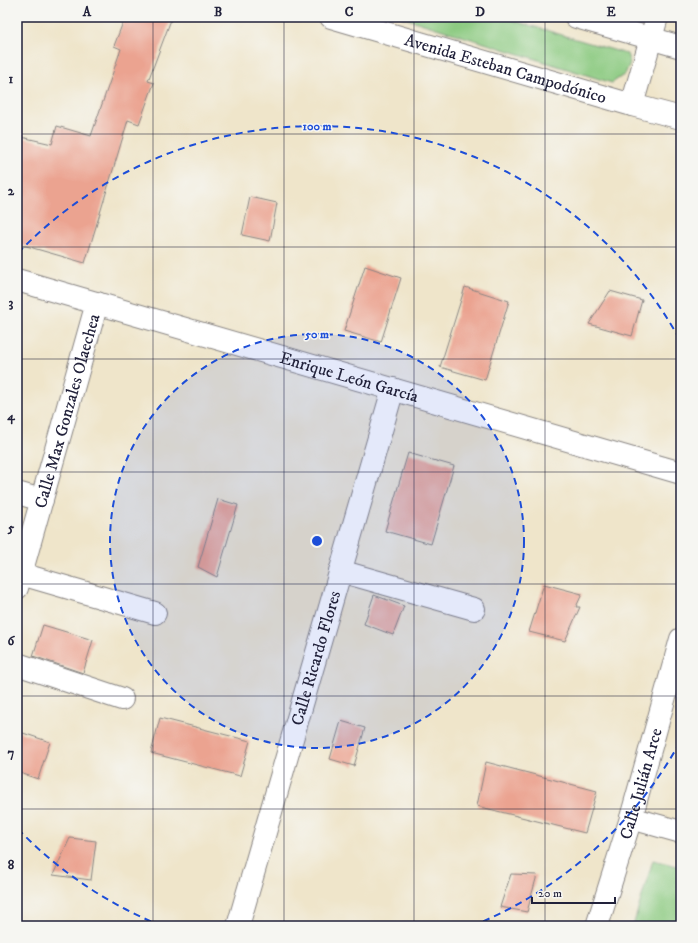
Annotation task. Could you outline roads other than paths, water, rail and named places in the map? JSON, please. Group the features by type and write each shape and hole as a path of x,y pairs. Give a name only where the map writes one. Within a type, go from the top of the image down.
{"street":[{"name":"Avenida Esteban Campodónico","path":"331,17 681,118"},
{"path":"576,17 651,39 681,46"},
{"path":"632,105 657,17"},
{"name":"Enrique León García","path":"17,280 681,473"},
{"name":"Calle Max Gonzales Olaechea","path":"19,581 97,303"},
{"name":"Calle Ricardo Flores","path":"238,926 393,389"},
{"path":"17,493 42,500"},
{"path":"340,571 474,609"},
{"path":"19,581 155,613"},
{"name":"Calle Julián Arce","path":"597,926 631,818 681,639"},
{"path":"17,664 122,699"},
{"path":"631,818 681,832"}]}
